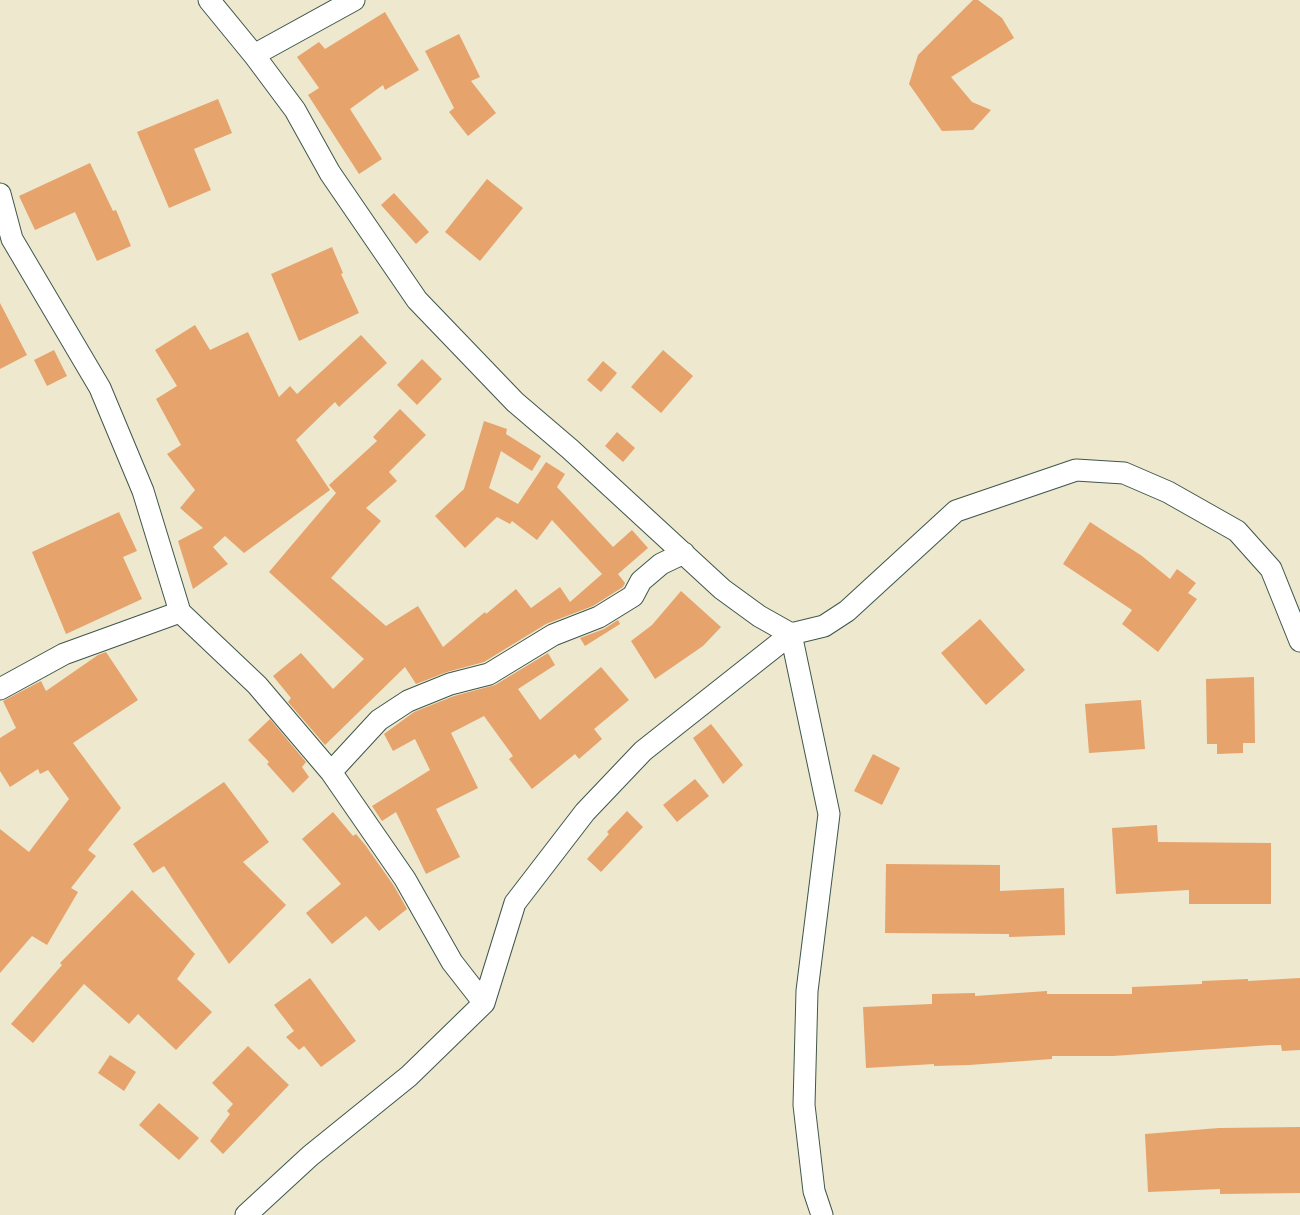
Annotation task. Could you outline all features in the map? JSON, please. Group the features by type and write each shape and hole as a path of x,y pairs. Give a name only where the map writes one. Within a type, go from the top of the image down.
{"street":[{"path":"209,0 254,55 294,110 330,173 417,300 515,402 570,449 722,589 759,616 791,634 829,814 807,991 804,1105 814,1191 822,1215"},
{"path":"254,55 354,0"},
{"path":"0,194 12,239 100,388 143,491 180,612 257,685 332,772 405,879 453,962 484,1003"},
{"path":"246,1215 309,1156 409,1076 484,1003 515,903 585,813 643,751 791,634 824,626 847,611 957,511 1076,470 1124,473 1168,492 1237,531 1271,569 1300,641"},
{"path":"332,772 379,720 408,701 450,684 489,674 553,635 599,617 633,596 640,581 661,564 684,553"},
{"path":"0,689 64,654 180,612"}],"building":[{"path":"973,0 978,0 1002,18 1014,38 951,77 972,102 991,110 973,130 942,131 909,84 918,55"},
{"path":"385,12 419,70 385,90 383,85 350,109 382,159 359,174 308,95 319,88 297,57 319,42 325,49"},
{"path":"459,34 480,77 471,81 496,113 468,136 449,112 454,108 425,51"},
{"path":"218,99 232,133 194,149 211,190 169,208 137,132"},
{"path":"90,163 113,211 116,210 131,246 97,261 75,212 35,230 19,196"},
{"path":"487,179 523,208 480,261 445,232"},
{"path":"394,193 429,232 416,244 381,205"},
{"path":"332,247 343,273 341,274 359,313 299,341 271,274"},
{"path":"0,303 27,355 0,369"},
{"path":"195,325 210,350 248,332 279,397 290,386 297,394 361,335 387,363 339,407 335,402 296,440 330,490 244,553 225,536 213,547 228,564 193,589 178,541 203,528 180,508 195,490 167,454 181,445 156,399 177,386 155,350"},
{"path":"54,350 67,376 47,386 34,360"},
{"path":"663,350 693,376 661,413 631,387"},
{"path":"422,359 442,379 417,405 397,385"},
{"path":"603,361 617,373 601,392 587,380"},
{"path":"400,409 426,435 389,472 397,481 366,508 381,521 331,578 386,626 418,606 443,647 516,589 531,608 560,587 570,602 602,574 552,520 537,540 512,521 510,524 497,517 465,548 435,516 464,489 484,421 507,429 506,434 541,456 532,471 501,451 489,488 518,504 546,462 565,474 557,487 613,547 632,530 648,548 618,574 625,583 623,587 593,606 546,624 484,662 447,672 416,684 405,667 325,745 288,702 291,698 273,676 301,653 333,689 364,659 269,572 336,493 329,485 377,441 373,437"},
{"path":"617,432 635,448 623,462 605,446"},
{"path":"119,512 137,551 123,557 142,599 66,634 32,552"},
{"path":"1090,522 1142,556 1170,579 1177,569 1196,583 1188,593 1197,599 1158,652 1122,624 1132,610 1063,564"},
{"path":"681,591 721,627 703,646 655,679 631,641 652,625"},
{"path":"980,619 1025,670 986,705 941,653"},
{"path":"618,620 620,624 585,646 580,638 604,629"},
{"path":"106,652 138,700 73,743 121,808 88,850 96,856 71,888 78,892 47,945 32,936 0,973 0,829 29,852 69,799 48,770 40,774 38,769 10,787 0,771 0,738 16,728 3,701 41,681 46,691 98,655"},
{"path":"548,653 555,665 518,689 540,720 601,667 629,700 594,729 602,739 579,759 575,754 532,789 509,759 513,756 484,716 451,733 478,788 436,809 460,857 426,874 396,812 382,821 372,806 430,770 415,739 393,751 384,734 414,712 454,696 495,685"},
{"path":"1254,677 1255,743 1243,743 1243,753 1217,754 1217,744 1207,744 1206,679"},
{"path":"1141,700 1145,749 1089,753 1085,704"},
{"path":"270,719 306,762 302,767 309,777 293,793 248,740"},
{"path":"711,724 743,765 723,784 693,738"},
{"path":"873,754 900,768 882,805 854,791"},
{"path":"695,779 709,796 677,822 663,805"},
{"path":"224,782 269,842 243,862 286,905 229,964 164,866 153,873 133,844"},
{"path":"627,811 643,827 601,872 587,859 609,834 607,832"},
{"path":"333,812 353,836 356,834 366,846 407,909 379,931 366,916 332,944 306,913 341,884 302,839"},
{"path":"1157,825 1158,842 1271,843 1271,904 1189,904 1189,890 1116,894 1112,828"},
{"path":"886,864 1000,865 1000,891 1064,888 1065,935 1009,937 1009,934 885,933"},
{"path":"132,890 195,954 177,979 212,1012 176,1050 138,1014 129,1024 84,984 33,1043 11,1024 62,965 60,963"},
{"path":"310,978 356,1041 321,1067 304,1046 299,1050 286,1037 294,1031 274,1005"},
{"path":"1300,978 1300,1050 1282,1051 1281,1045 1271,1045 1113,1056 1052,1056 1052,1059 969,1065 934,1066 934,1064 866,1068 863,1007 932,1004 932,994 975,993 975,996 1047,991 1047,994 1132,994 1132,987 1202,984 1202,981"},
{"path":"248,1046 289,1085 223,1154 210,1141 230,1114 227,1111 233,1104 212,1083"},
{"path":"110,1055 136,1072 124,1091 98,1073"},
{"path":"159,1103 199,1138 179,1160 139,1125"},
{"path":"1300,1127 1300,1193 1220,1194 1220,1189 1148,1192 1145,1134 1219,1128"}]}
